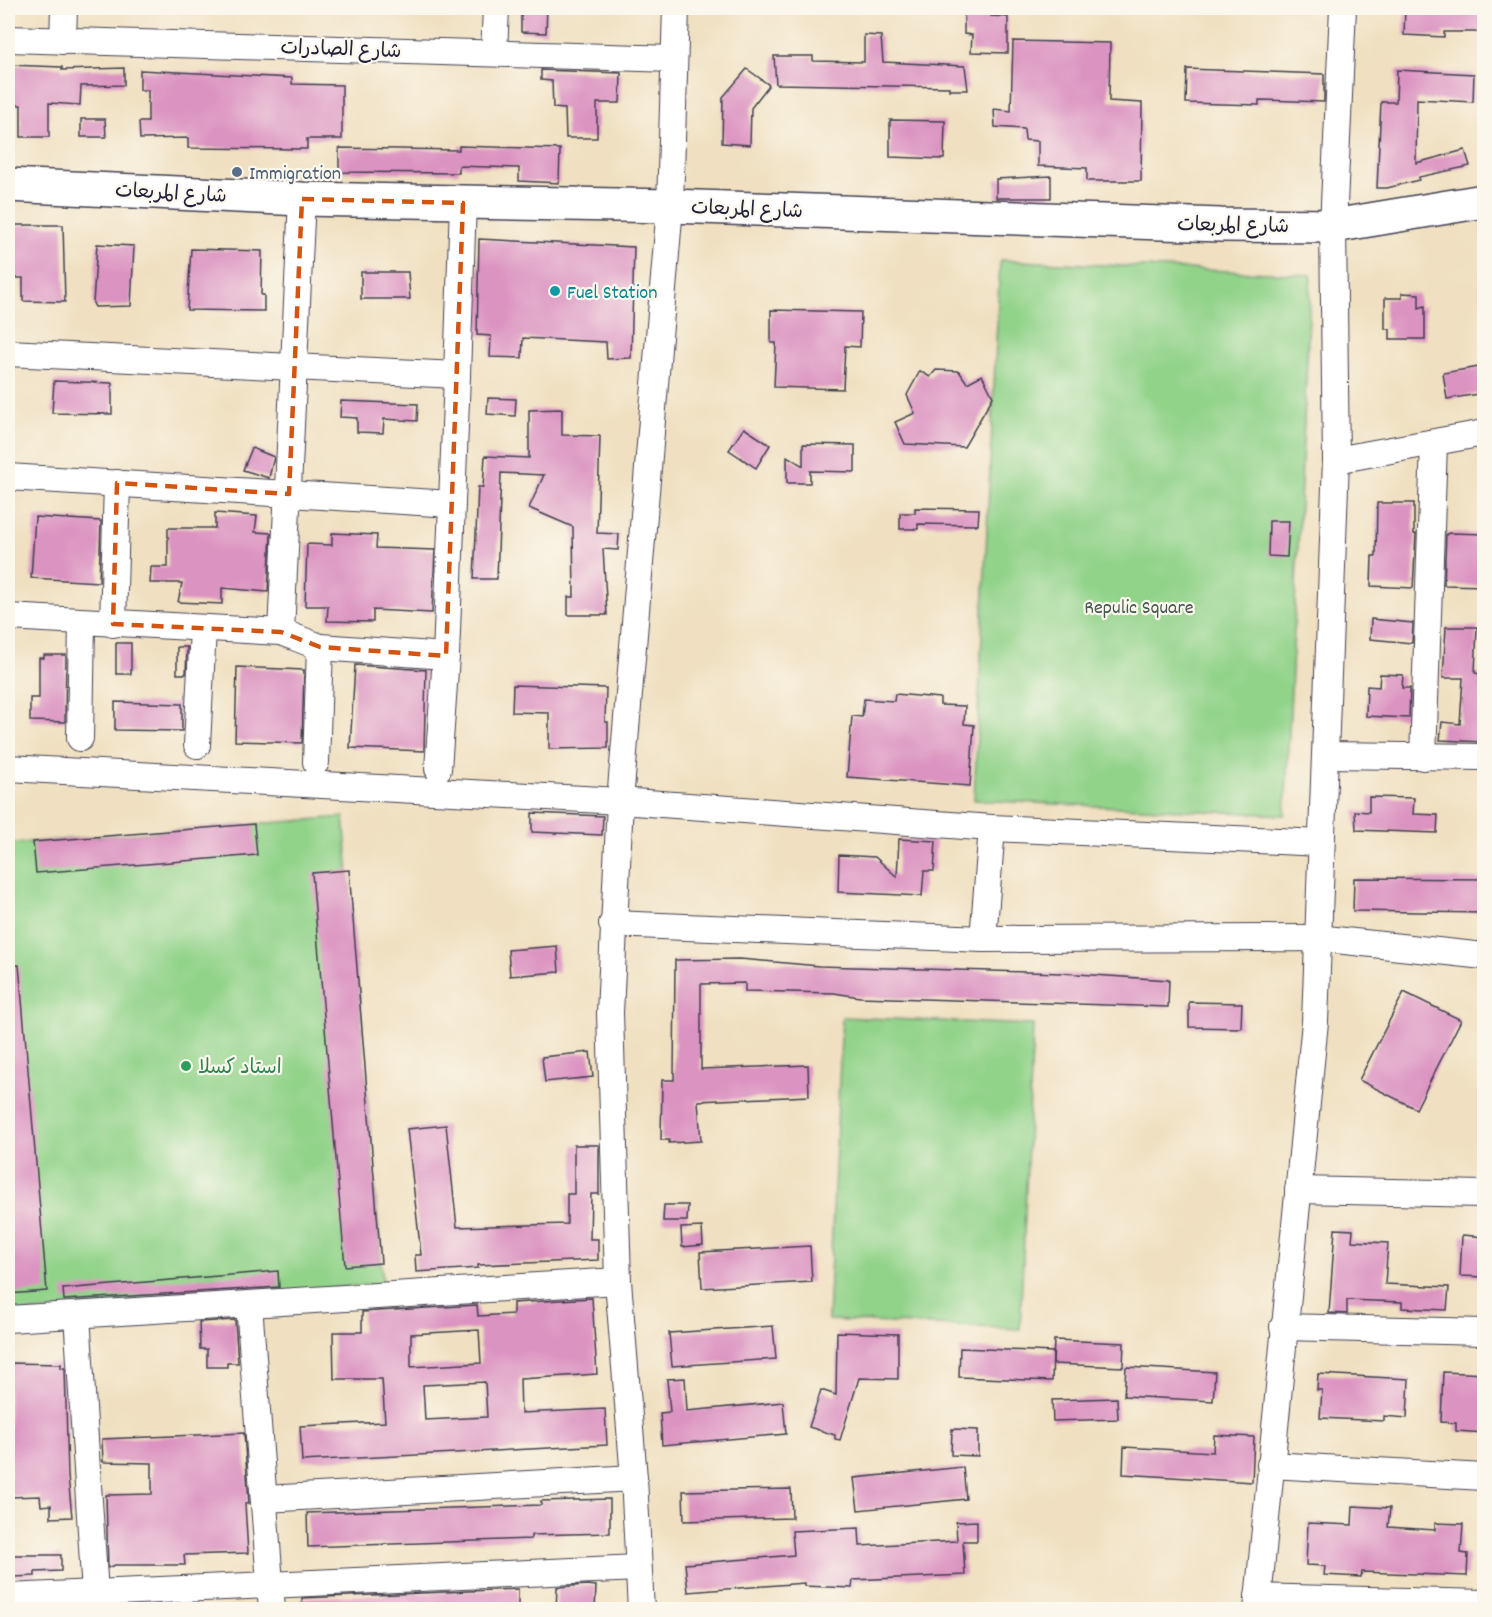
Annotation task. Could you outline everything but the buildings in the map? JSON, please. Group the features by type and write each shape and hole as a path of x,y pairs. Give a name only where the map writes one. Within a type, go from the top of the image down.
{"main road":[{"name":"شارع المربعات","path":"8,185 302,199 670,206 1333,226 1485,201"}],"street":[{"path":"63,41 64,8"},
{"path":"494,53 496,8"},
{"path":"641,1610 634,1478 618,1281 611,1103 612,924 620,801 670,206 676,8"},
{"path":"1343,8 1333,226 1336,460 1315,1022 1283,1327 1258,1603 1485,1603"},
{"name":"شارع الصادرات","path":"8,39 674,59"},
{"path":"281,632 302,199"},
{"path":"438,769 446,656 463,203"},
{"path":"8,353 457,375"},
{"path":"1336,460 1485,433"},
{"path":"1423,757 1434,444"},
{"path":"8,477 452,504"},
{"path":"113,624 117,483"},
{"path":"8,617 281,632 320,647 446,656"},
{"path":"80,738 82,622"},
{"path":"197,745 203,629"},
{"path":"316,762 320,647"},
{"path":"1326,755 1485,757"},
{"path":"8,768 620,801 992,828 1321,843"},
{"path":"983,939 992,828"},
{"path":"612,924 983,939 1317,938 1485,956"},
{"path":"1298,1190 1485,1194"},
{"path":"8,1319 618,1281"},
{"path":"249,1304 272,1598"},
{"path":"77,1315 95,1593"},
{"path":"1283,1327 1485,1332"},
{"path":"1270,1465 1485,1477"},
{"path":"266,1499 634,1478"},
{"path":"8,1597 95,1593 272,1598 638,1568"}],"highlighted area":[{"path":"302,199 463,203 446,656 320,647 281,632 113,624 117,483 289,494"}],"green space":[{"name":"Repulic Square","path":"1000,260 1311,275 1285,815 974,800"},
{"name":"استاد كسلا","path":"344,817 383,1284 8,1314 8,844"},
{"path":"842,1017 1033,1025 1020,1329 828,1320"}],"place":[{"name":"Immigration","path":"237,172"},
{"name":"Fuel Station","path":"555,291"},
{"name":"استاد كسلا","path":"186,1066"}]}
